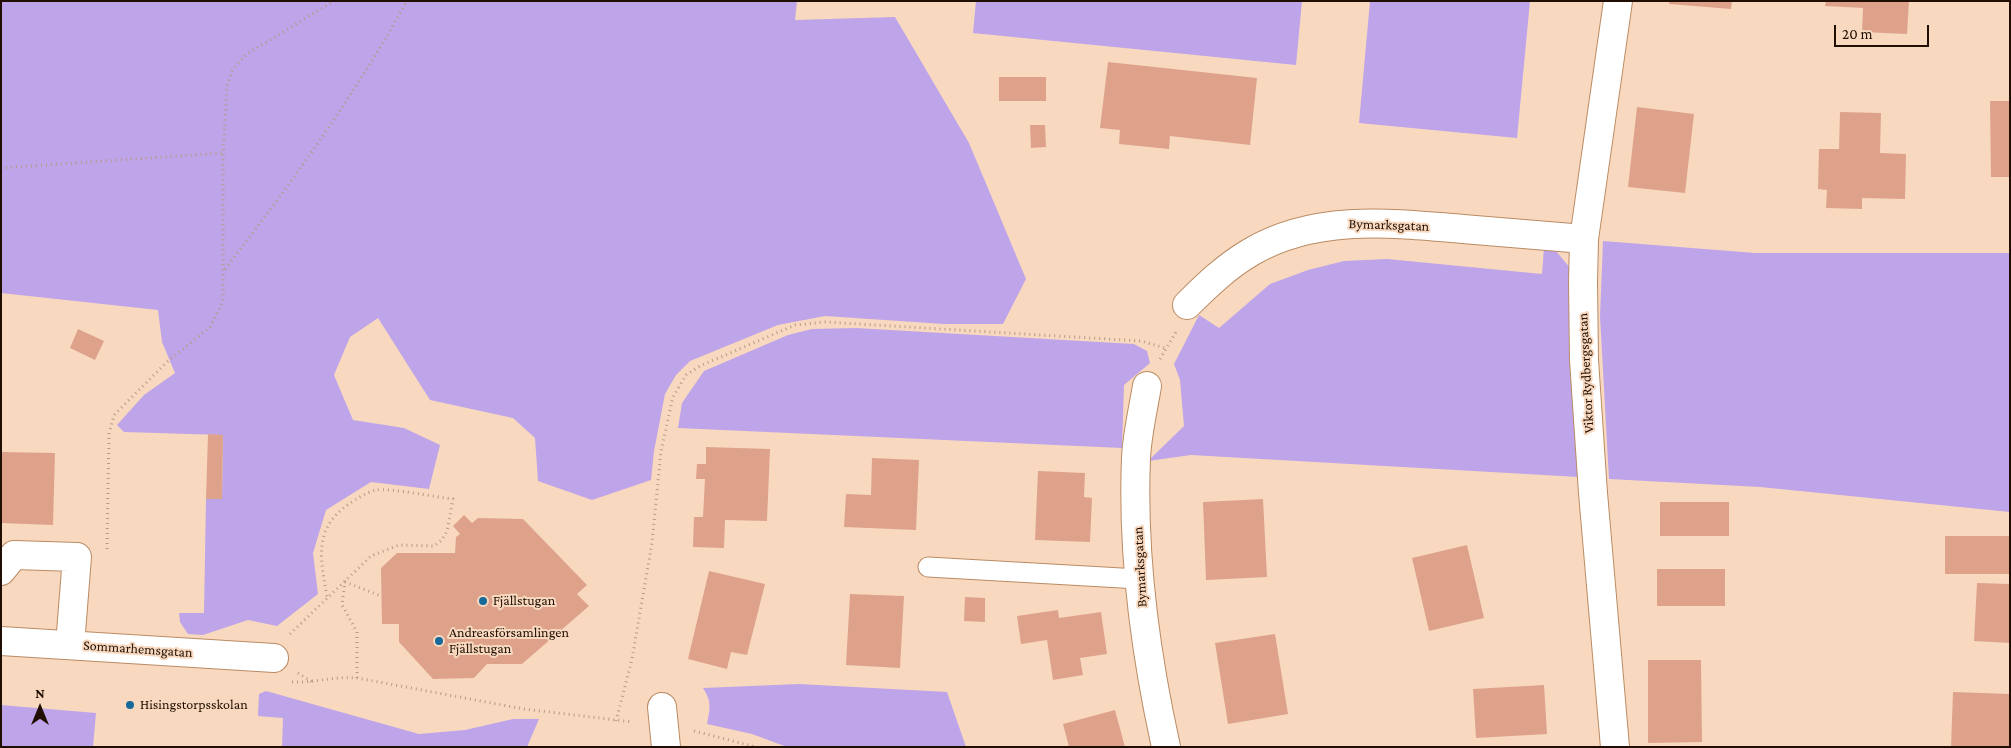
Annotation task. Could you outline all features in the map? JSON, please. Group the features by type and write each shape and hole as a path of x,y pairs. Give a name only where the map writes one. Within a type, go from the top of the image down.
{"street":[{"name":"Viktor Rydbergsgatan","path":"1615,747 1593,493 1584,360 1584,239 1618,1"},
{"name":"Bymarksgatan","path":"1187,305 1216,276 1252,251 1298,232 1342,224 1389,222 1584,239"},
{"name":"Bymarksgatan","path":"1147,386 1136,457 1138,579 1153,689 1166,747"},
{"path":"1,571 14,555 77,557 70,645"},
{"name":"Sommarhemsgatan","path":"1,641 70,645 278,670"}],"lane":[{"path":"928,567 1138,579"}],"path":[{"path":"107,550 109,434 114,415 166,362 210,327 223,302 223,153 227,88 232,70 247,54 334,1"},
{"path":"224,269 266,215 342,108 407,1"},
{"path":"1,168 223,153"},
{"path":"1147,386 1165,348 1187,317 1184,310 1187,305"},
{"path":"616,721 632,659 652,542 661,451 673,397 686,375 700,366 795,325 825,322 1133,340 1165,348"},
{"path":"278,670 290,634 371,556 399,545 434,546 442,540 447,532 453,499 376,490 354,500 337,512 324,530 320,554 327,597"},
{"path":"345,582 342,605 357,632 357,678"},
{"path":"345,582 381,596"},
{"path":"278,670 312,683 341,676 357,678 524,709 702,732 756,747"},
{"path":"278,670 312,683"}],"shaded area":[{"path":"1,1 797,1 795,20 895,17 969,143 1026,279 1003,324 944,324 825,316 778,325 690,361 676,375 665,394 654,451 651,480 592,500 538,481 535,438 513,418 430,400 378,318 350,337 334,375 353,420 404,428 440,445 429,489 371,482 326,510 313,553 318,594 277,626 248,620 203,635 188,634 180,622 179,613 204,613 206,499 222,498 223,435 124,432 117,425 144,395 175,373 162,342 158,310 1,293"},
{"path":"976,1 1302,1 1296,65 973,33"},
{"path":"1370,1 1530,1 1517,138 1359,123"},
{"path":"1603,241 1755,253 2010,253 2010,512 1760,487 1609,479 1600,316"},
{"path":"1544,248 1556,251 1571,269 1579,477 1191,455 1148,461 1184,426 1180,380 1174,364 1199,315 1219,328 1270,284 1308,270 1344,261 1387,259 1542,274"},
{"path":"856,328 1134,344 1147,351 1150,363 1124,385 1122,448 678,428 682,403 704,371 788,335 812,329"},
{"path":"799,684 947,692 966,747 787,747 752,734 707,724 710,706 703,688"},
{"path":"266,691 419,734 465,730 513,719 539,719 527,747 282,747 283,718 258,716 259,694"},
{"path":"1,705 96,713 93,747 1,747"}],"building":[{"path":"1670,1 1732,1 1731,9 1669,4"},
{"path":"1826,1 1909,1 1907,34 1862,32 1863,8 1825,6"},
{"path":"1108,62 1257,78 1250,145 1170,136 1169,149 1119,144 1120,130 1100,128"},
{"path":"999,77 1046,77 1046,101 999,101"},
{"path":"1990,101 2010,101 2010,177 1991,177"},
{"path":"1637,107 1694,114 1685,193 1628,187"},
{"path":"1840,112 1881,113 1880,153 1906,154 1905,199 1862,198 1862,209 1826,208 1827,190 1818,189 1819,149 1839,149"},
{"path":"1030,125 1045,125 1046,147 1031,148"},
{"path":"78,329 104,341 95,360 70,348"},
{"path":"208,434 223,435 222,499 206,499"},
{"path":"706,447 770,449 767,521 725,520 724,548 693,547 694,517 703,517 705,479 696,479 697,464 706,464"},
{"path":"1,452 55,453 53,525 1,523"},
{"path":"872,458 919,460 916,530 844,527 846,494 871,495"},
{"path":"1038,471 1085,473 1084,497 1092,498 1090,542 1035,540"},
{"path":"1263,499 1267,577 1206,580 1203,502"},
{"path":"1660,502 1729,502 1729,536 1660,536"},
{"name":"Fjällstugan","path":"464,515 472,523 478,518 523,519 587,585 577,594 589,606 522,664 487,664 474,678 433,679 399,642 399,624 382,624 381,568 397,553 455,553 456,537 460,534 453,526"},
{"path":"1945,536 2010,536 2010,574 1945,574"},
{"path":"1467,545 1484,618 1429,631 1412,558"},
{"path":"1657,569 1725,569 1725,606 1657,606"},
{"path":"709,571 765,584 747,655 731,652 727,669 688,659"},
{"path":"1977,583 2010,584 2010,643 1974,641"},
{"path":"850,594 904,596 900,668 846,665"},
{"path":"965,597 985,598 985,622 964,621"},
{"path":"1058,610 1059,618 1101,612 1107,654 1080,658 1083,675 1053,680 1047,640 1021,644 1017,616"},
{"path":"1275,634 1288,714 1228,724 1215,643"},
{"path":"1648,660 1701,660 1702,742 1648,743"},
{"path":"1544,685 1547,734 1476,738 1473,689"},
{"path":"1953,692 2010,694 2010,747 1951,747"},
{"path":"1115,710 1125,747 1069,747 1063,724"}],"place":[{"name":"Fjällstugan","path":"483,601"},
{"name":"Andreasförsamlingen Fjällstugan","path":"439,641"},
{"name":"Hisingstorpsskolan","path":"130,705"}]}
